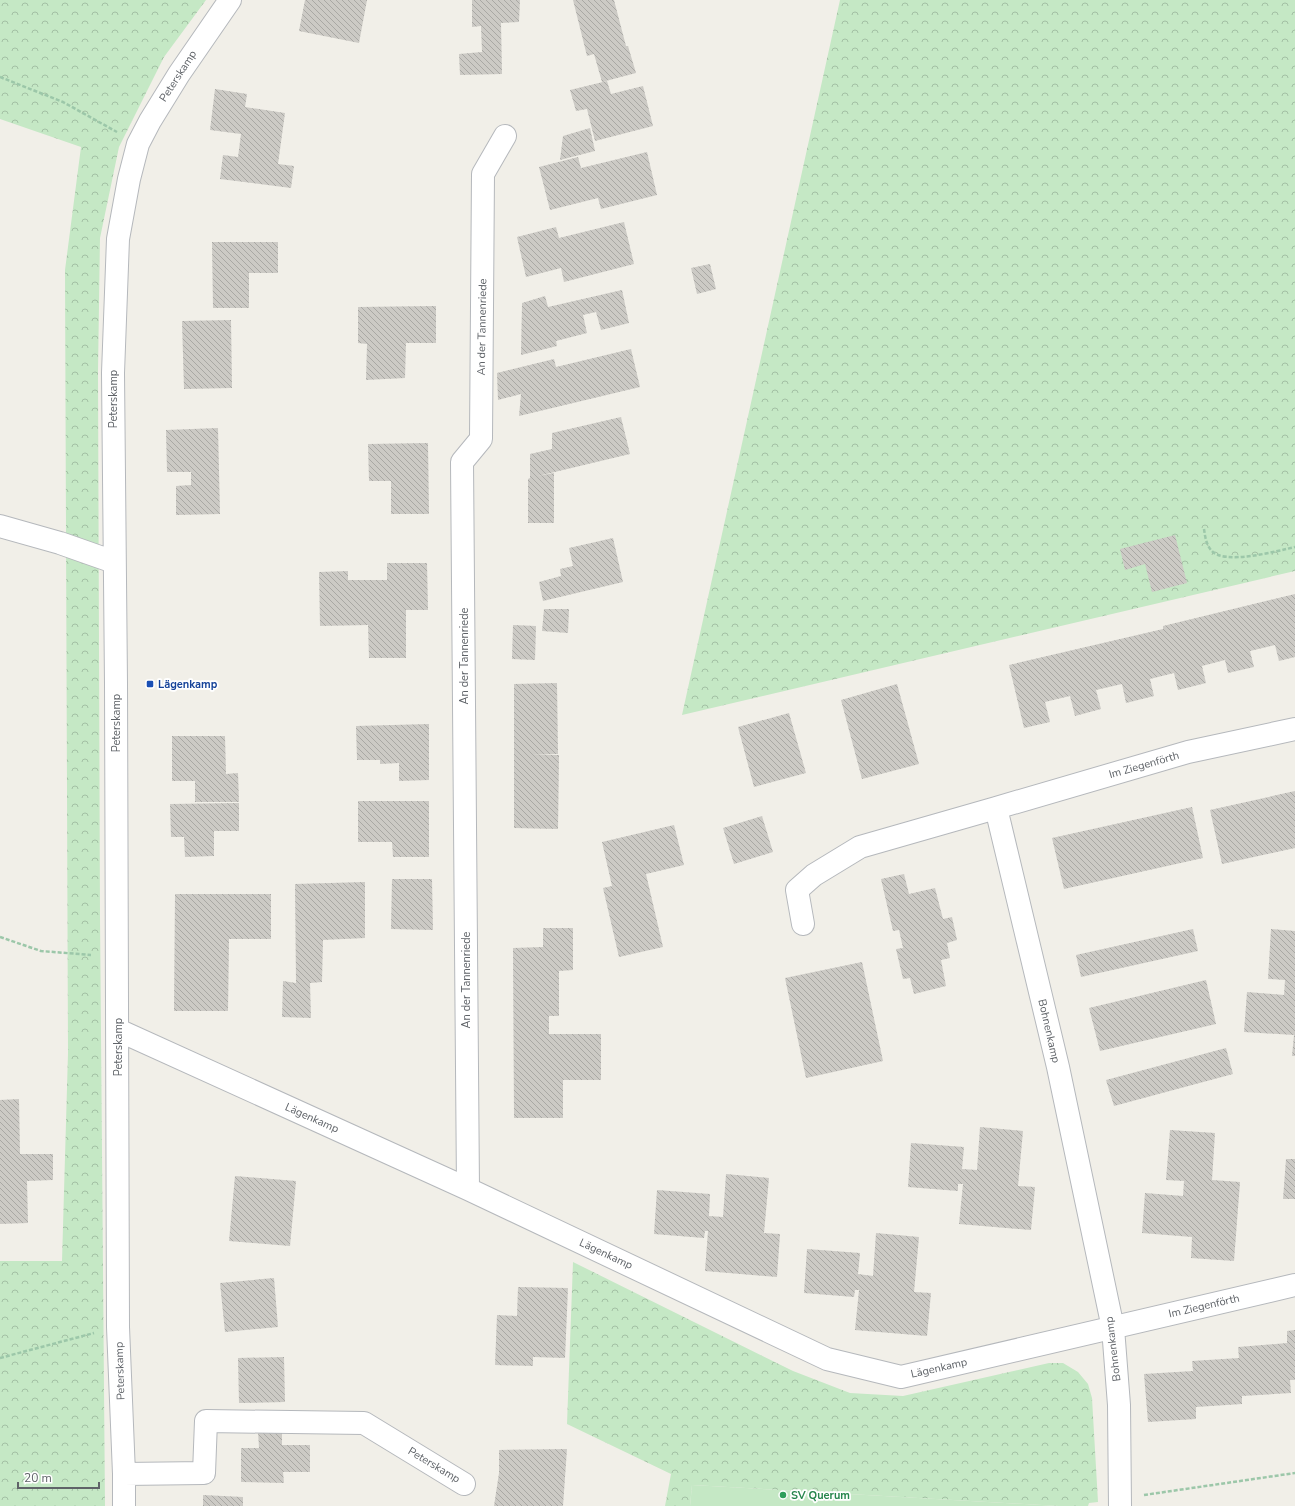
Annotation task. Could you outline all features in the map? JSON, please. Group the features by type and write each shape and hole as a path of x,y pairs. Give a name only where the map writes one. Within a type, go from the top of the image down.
{"street":[{"name":"Peterskamp","path":"124,1506 118,1327 118,957 116,644 112,373 118,239 129,179 138,144 150,121 179,74 230,0"},
{"name":"An der Tannenriede","path":"468,1189 462,462 481,439 483,174 505,136"},
{"path":"0,526 60,543 114,562"},
{"name":"Im Ziegenförth","path":"996,808 1188,752 1295,729"},
{"path":"803,924 797,890 814,875 860,848 996,808"},
{"name":"Bohnenkamp","path":"996,808 1058,1067 1112,1328 1119,1404 1120,1502"},
{"name":"Lägenkamp","path":"118,1030 468,1189 827,1359 901,1377 1112,1328"},
{"name":"Im Ziegenförth","path":"1112,1328 1295,1285"},
{"name":"Peterskamp","path":"124,1474 204,1473 206,1421 364,1423 464,1484"}],"path":[{"path":"0,77 63,102 138,144"},
{"path":"1204,529 1206,541 1211,551 1223,556 1241,557 1295,547"},
{"path":"0,937 41,951 118,957"},
{"path":"0,1358 118,1327"},
{"path":"1120,1502 1295,1473"}],"green space":[{"path":"0,0 206,0 164,57 119,147 100,238 98,372 100,916 105,1506 0,1506 0,1261 62,1261 68,1053 65,270 81,147 0,119"},
{"path":"840,0 1295,0 1295,571 682,715"},
{"path":"573,1262 793,1371 850,1393 903,1396 1049,1363 1063,1363 1078,1372 1088,1384 1092,1398 1098,1502 1089,1503 1088,1506 1059,1506 692,1485 690,1506 665,1506 671,1474 567,1424"},
{"name":"SV Querum","path":"692,1485 1059,1506 690,1506"}],"building":[{"path":"305,0 367,0 359,43 299,31"},
{"path":"472,0 520,0 519,22 501,23 502,74 460,75 459,54 482,52 481,26 472,27"},
{"path":"573,0 614,0 626,46 628,46 636,73 602,82 594,54 587,56"},
{"path":"607,81 611,94 643,86 653,126 595,141 587,109 576,111 570,90"},
{"path":"215,89 247,94 245,107 285,113 278,164 294,166 291,188 220,179 223,155 238,157 241,134 210,130"},
{"path":"590,128 595,151 560,160 563,136"},
{"path":"647,152 657,195 601,209 598,198 550,210 539,167 578,157 581,168"},
{"path":"624,222 634,264 564,282 561,268 526,277 517,237 556,227 559,238"},
{"path":"212,242 278,242 278,273 249,273 249,308 213,308"},
{"path":"710,264 716,289 697,294 691,268"},
{"path":"622,290 629,323 601,330 596,312 583,315 587,333 556,341 557,346 521,355 522,303 545,296 548,307"},
{"path":"436,306 436,343 406,343 405,378 366,380 367,344 358,343 358,307"},
{"path":"231,320 232,388 184,389 182,321"},
{"path":"631,349 640,387 519,416 521,394 498,400 497,373 554,359 556,367"},
{"path":"621,417 630,454 538,476 554,473 554,523 528,523 528,479 530,478 530,454 552,449 552,433"},
{"path":"218,428 220,514 176,515 176,486 191,485 191,472 167,472 166,430"},
{"path":"428,443 429,514 391,514 391,481 369,481 368,444"},
{"path":"1175,535 1187,583 1152,592 1145,564 1125,570 1120,549"},
{"path":"613,538 623,582 543,601 539,582 561,576 560,569 573,566 569,548"},
{"path":"387,563 427,563 428,610 406,610 406,658 369,658 368,625 320,626 319,572 348,571 348,580 387,580"},
{"path":"1295,594 1295,657 1279,661 1275,645 1250,651 1254,667 1228,673 1225,660 1202,666 1206,683 1178,690 1174,673 1150,679 1154,696 1126,703 1122,684 1096,690 1101,709 1075,716 1070,696 1045,702 1050,722 1024,728 1009,665 1163,629 1163,626"},
{"path":"544,609 569,609 568,633 542,631"},
{"path":"513,625 536,626 535,660 512,659"},
{"path":"557,683 558,754 532,755 559,755 558,829 514,828 514,684"},
{"path":"897,684 919,764 862,779 841,700"},
{"path":"789,713 806,773 754,787 738,727"},
{"path":"429,724 429,780 399,781 399,763 380,764 380,760 357,760 356,726"},
{"path":"172,736 225,736 226,774 238,773 239,802 195,802 195,781 172,781"},
{"path":"1295,791 1295,848 1222,864 1210,810"},
{"path":"358,801 429,801 429,857 393,857 392,842 358,842"},
{"path":"239,803 239,831 214,831 214,856 185,857 184,837 171,837 170,804"},
{"path":"1192,807 1203,858 1064,889 1052,838"},
{"path":"762,816 773,852 734,864 723,828"},
{"path":"674,825 684,865 646,874 663,947 619,957 603,888 612,886 602,842"},
{"path":"904,874 909,894 935,888 943,919 952,917 957,940 947,943 950,958 941,960 946,986 914,994 910,978 903,979 896,949 903,948 899,930 893,931 881,879"},
{"path":"392,879 432,879 433,930 391,929"},
{"path":"365,882 365,938 323,940 322,982 310,983 311,1018 282,1017 283,981 296,983 295,884"},
{"path":"175,894 271,894 271,939 229,939 228,1011 174,1011"},
{"path":"543,928 573,928 573,970 559,971 559,1016 549,1016 549,1034 601,1034 601,1080 563,1080 563,1118 514,1118 513,948 543,947"},
{"path":"1193,929 1198,951 1081,977 1076,955"},
{"path":"1271,929 1295,931 1295,1056 1292,1056 1294,1035 1244,1032 1247,992 1284,995 1285,980 1268,979"},
{"path":"862,962 883,1061 806,1078 785,978"},
{"path":"1206,980 1216,1024 1100,1051 1089,1008"},
{"path":"1226,1048 1233,1074 1114,1106 1106,1080"},
{"path":"19,1099 20,1154 53,1154 53,1180 27,1181 28,1223 0,1224 0,1100"},
{"path":"980,1127 1023,1131 1018,1186 1035,1187 1031,1230 959,1224 963,1184 958,1184 958,1191 908,1187 911,1143 964,1147 962,1169 977,1170"},
{"path":"1170,1130 1215,1133 1212,1180 1240,1182 1234,1261 1191,1258 1192,1237 1142,1233 1145,1193 1183,1196 1184,1181 1166,1180"},
{"path":"1286,1159 1295,1159 1295,1199 1283,1199"},
{"path":"726,1174 769,1178 764,1233 780,1234 777,1277 705,1271 708,1231 705,1231 704,1238 654,1234 657,1190 710,1194 709,1216 723,1217"},
{"path":"235,1176 296,1181 290,1246 229,1241"},
{"path":"876,1233 919,1237 914,1292 931,1293 927,1336 855,1330 859,1290 855,1290 854,1297 804,1293 807,1249 860,1253 858,1274 873,1276"},
{"path":"274,1278 278,1327 225,1332 220,1283"},
{"path":"518,1287 568,1288 565,1358 533,1357 533,1366 495,1365 497,1315 517,1316"},
{"path":"1295,1330 1295,1380 1290,1380 1291,1393 1242,1396 1242,1404 1196,1407 1196,1419 1148,1422 1144,1374 1193,1371 1192,1361 1239,1358 1238,1347 1287,1343 1287,1331"},
{"path":"284,1357 285,1402 239,1403 238,1358"},
{"path":"258,1431 282,1432 282,1445 310,1445 310,1472 283,1472 284,1483 241,1482 241,1448 259,1448"},
{"path":"567,1449 563,1506 494,1506 499,1473 499,1450"},
{"path":"203,1495 243,1497 243,1506 203,1506"}],"place":[{"name":"Lägenkamp","path":"150,684"},
{"name":"SV Querum","path":"783,1495"}]}
